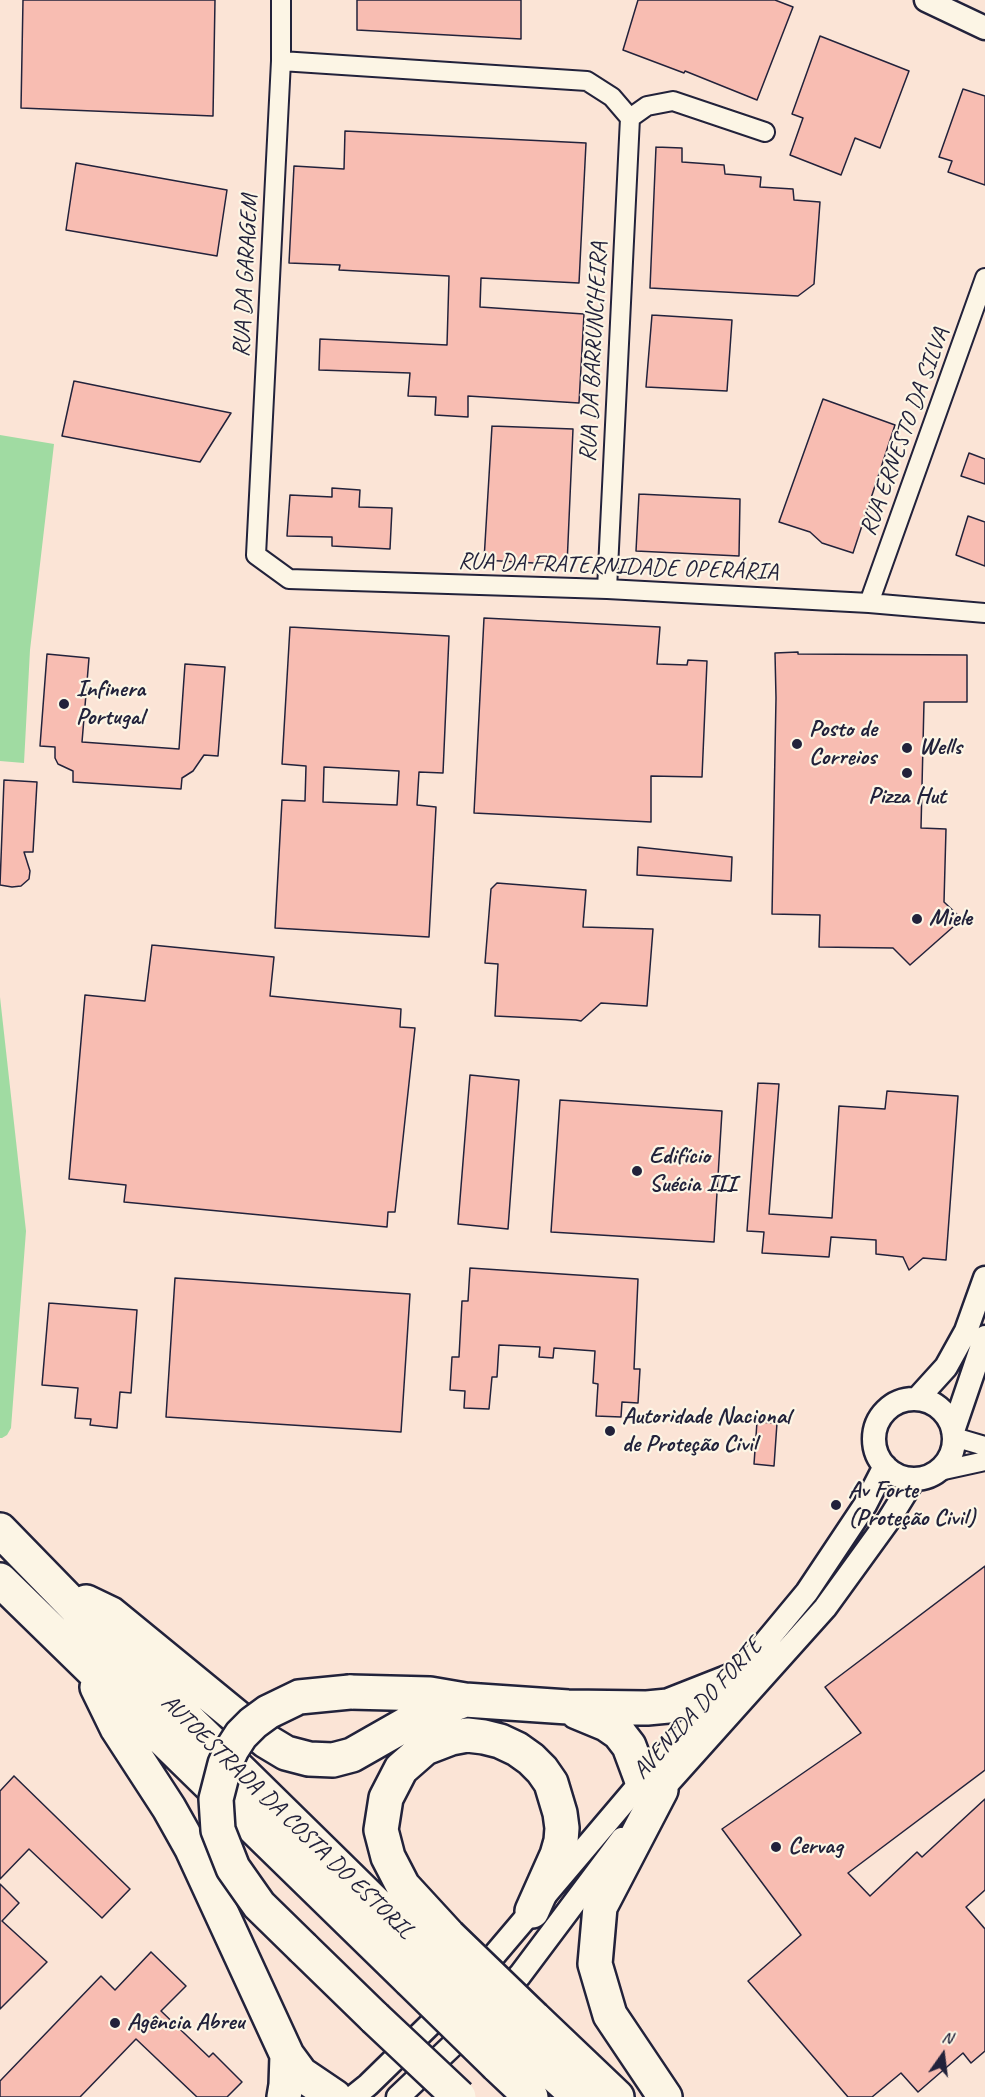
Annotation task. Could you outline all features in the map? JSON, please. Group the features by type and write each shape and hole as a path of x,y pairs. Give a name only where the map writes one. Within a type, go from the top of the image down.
{"highway":[{"name":"AUTOESTRADA DA COSTA DO ESTORIL","path":"0,1530 55,1588 430,1958 516,2041 579,2097"},
{"name":"AUTOESTRADA DA COSTA DO ESTORIL","path":"0,1580 87,1667 430,1958"},
{"path":"55,1588 111,1614 266,1741 286,1754 309,1759 333,1760 352,1755 417,1718 465,1700"},
{"path":"87,1667 117,1728 170,1808 192,1849 287,2055 301,2074 335,2097"},
{"path":"459,2097 259,1905 232,1868 218,1830 216,1799 225,1764 232,1749 253,1723 268,1712 299,1697 351,1692 430,1694 465,1700 567,1707 647,1708 668,1706 734,1680"},
{"path":"567,1707 606,1724 619,1733 629,1746 650,1793 600,1907 594,1964 610,2015 666,2097"},
{"path":"430,1958 403,1886 388,1857 381,1830 386,1798 401,1769 424,1748 467,1735 500,1741 531,1759 551,1783 560,1813 561,1841 532,1911"},
{"path":"516,2041 617,2097"},
{"name":"AUTOESTRADA DA COSTA DO ESTORIL","path":"516,2041 531,2097"},
{"path":"284,2097 288,2069 287,2055"}],"street":[{"name":"RUA DA GARAGEM","path":"256,555 281,62 281,0"},
{"path":"927,0 985,28"},
{"path":"281,62 587,81 612,96 630,118 647,106 673,100 765,132"},
{"name":"RUA DA BARRUNCHEIRA","path":"607,588 630,118"},
{"name":"RUA ERNESTO DA SILVA","path":"869,603 985,278"},
{"name":"RUA DA FRATERNIDADE OPERÁRIA","path":"256,555 289,579 607,588 869,603 985,613"},
{"path":"917,1399 946,1367 966,1331 985,1278"},
{"name":"AVENIDA DO FORTE","path":"354,2097 455,2001 532,1911 650,1793 825,1608 888,1521 925,1475 949,1457 953,1434 985,1337"},
{"path":"985,1446 953,1434 950,1422 936,1406 917,1399 909,1399 893,1405 880,1417 876,1425 874,1443 880,1460 894,1473 925,1475 985,1461"},
{"name":"AVENIDA DO FORTE","path":"398,2097 476,2024 520,1975 734,1680 807,1592 865,1505 885,1466"}],"green space":[{"path":"0,435 54,444 30,650 24,763 0,761"},
{"path":"0,997 26,1231 11,1428 2,1438 0,1438"}],"building":[{"path":"23,0 215,0 213,116 21,108"},
{"path":"357,0 521,0 521,39 357,30"},
{"path":"638,0 775,0 793,7 757,100 685,71 684,73 623,50"},
{"path":"820,36 909,71 880,148 855,138 841,175 790,155 803,118 792,114"},
{"path":"963,89 985,96 985,185 948,172 952,161 939,157"},
{"path":"345,131 586,143 579,283 481,278 480,307 584,314 579,403 468,396 468,417 435,415 436,397 408,396 410,373 319,370 320,339 447,345 449,276 339,270 340,265 289,263 294,166 344,169"},
{"path":"656,147 682,148 682,162 724,165 725,174 761,177 760,187 793,189 794,200 820,202 814,284 798,296 650,288"},
{"path":"76,163 227,190 217,256 66,230"},
{"path":"652,315 732,320 727,391 646,387"},
{"path":"74,381 231,413 200,462 62,436"},
{"path":"823,399 895,425 853,553 822,543 810,532 779,522"},
{"path":"492,426 573,429 567,565 484,560"},
{"path":"969,453 985,459 985,484 961,476"},
{"path":"332,488 360,490 359,507 392,508 390,549 332,546 332,537 287,536 290,495 332,497"},
{"path":"639,494 740,499 739,556 636,551"},
{"path":"968,516 985,522 985,566 956,555"},
{"path":"484,618 660,627 657,664 687,665 688,660 707,661 702,777 651,776 651,822 474,813"},
{"path":"290,627 449,636 443,773 419,772 417,805 436,807 429,937 275,928 282,800 305,801 306,766 282,764","holes":["324,767 399,771 397,805 323,802"]},
{"path":"798,652 798,654 967,655 967,702 924,702 921,828 946,829 944,902 962,919 910,965 893,948 819,947 820,915 772,914 775,653"},
{"name":"Infinera Portugal","path":"47,654 89,658 82,742 179,749 185,664 225,667 218,756 204,755 193,771 182,778 181,789 73,782 73,771 58,764 55,758 55,747 40,746"},
{"path":"4,780 37,782 33,852 24,852 30,871 29,879 21,886 0,885"},
{"path":"638,847 732,857 731,881 637,875"},
{"path":"497,883 586,890 583,927 653,929 647,1006 601,1003 581,1021 495,1016 498,964 485,963 491,889"},
{"path":"152,945 274,957 270,996 401,1009 400,1027 415,1028 395,1212 388,1212 387,1227 124,1202 126,1185 69,1179 85,995 145,1001"},
{"path":"470,1075 519,1080 508,1229 458,1224"},
{"path":"758,1083 779,1084 769,1214 832,1218 839,1106 885,1109 887,1091 958,1096 946,1260 923,1258 909,1270 903,1257 876,1254 876,1240 831,1237 829,1257 762,1253 764,1232 747,1231"},
{"name":"Edifício Suécia III","path":"560,1100 722,1111 714,1242 551,1232"},
{"path":"470,1268 638,1279 634,1369 640,1369 638,1403 622,1402 621,1417 596,1416 598,1384 593,1383 595,1351 554,1348 553,1358 539,1357 540,1347 499,1345 497,1377 492,1377 489,1409 464,1408 465,1391 450,1390 452,1357 459,1357 462,1301 468,1301"},
{"path":"175,1278 410,1294 401,1432 166,1417"},
{"path":"49,1303 137,1310 131,1393 120,1392 117,1428 90,1425 91,1419 75,1418 78,1388 42,1385"},
{"path":"757,1422 777,1423 774,1466 754,1464"},
{"path":"985,1566 985,1770 848,1873 870,1896 917,1852 922,1857 985,1799 985,1890 966,1907 985,1929 985,2051 971,2063 963,2053 918,2092 901,2073 872,2097 848,2097 748,1981 801,1935 722,1829 861,1733 825,1687"},
{"path":"14,1776 130,1889 102,1918 29,1849 0,1879 0,1791"},
{"path":"0,1884 19,1903 2,1921 47,1962 0,2009"},
{"name":"Agência Abreu","path":"151,1952 186,1986 161,2011 209,2057 213,2053 242,2082 227,2097 197,2097 136,2039 80,2097 0,2097 0,2081 101,1976 115,1990"}],"place":[{"name":"Infinera Portugal","path":"64,704"},
{"name":"Posto de Correios","path":"797,744"},
{"name":"Wells","path":"907,748"},
{"name":"Pizza Hut","path":"907,773"},
{"name":"Miele","path":"917,919"},
{"name":"Edifício Suécia III","path":"637,1171"},
{"name":"Autoridade Nacional de Proteção Civil","path":"610,1431"},
{"name":"Av Forte (Proteção Civil)","path":"836,1505"},
{"name":"Cervag","path":"776,1847"},
{"name":"Agência Abreu","path":"115,2023"}]}
